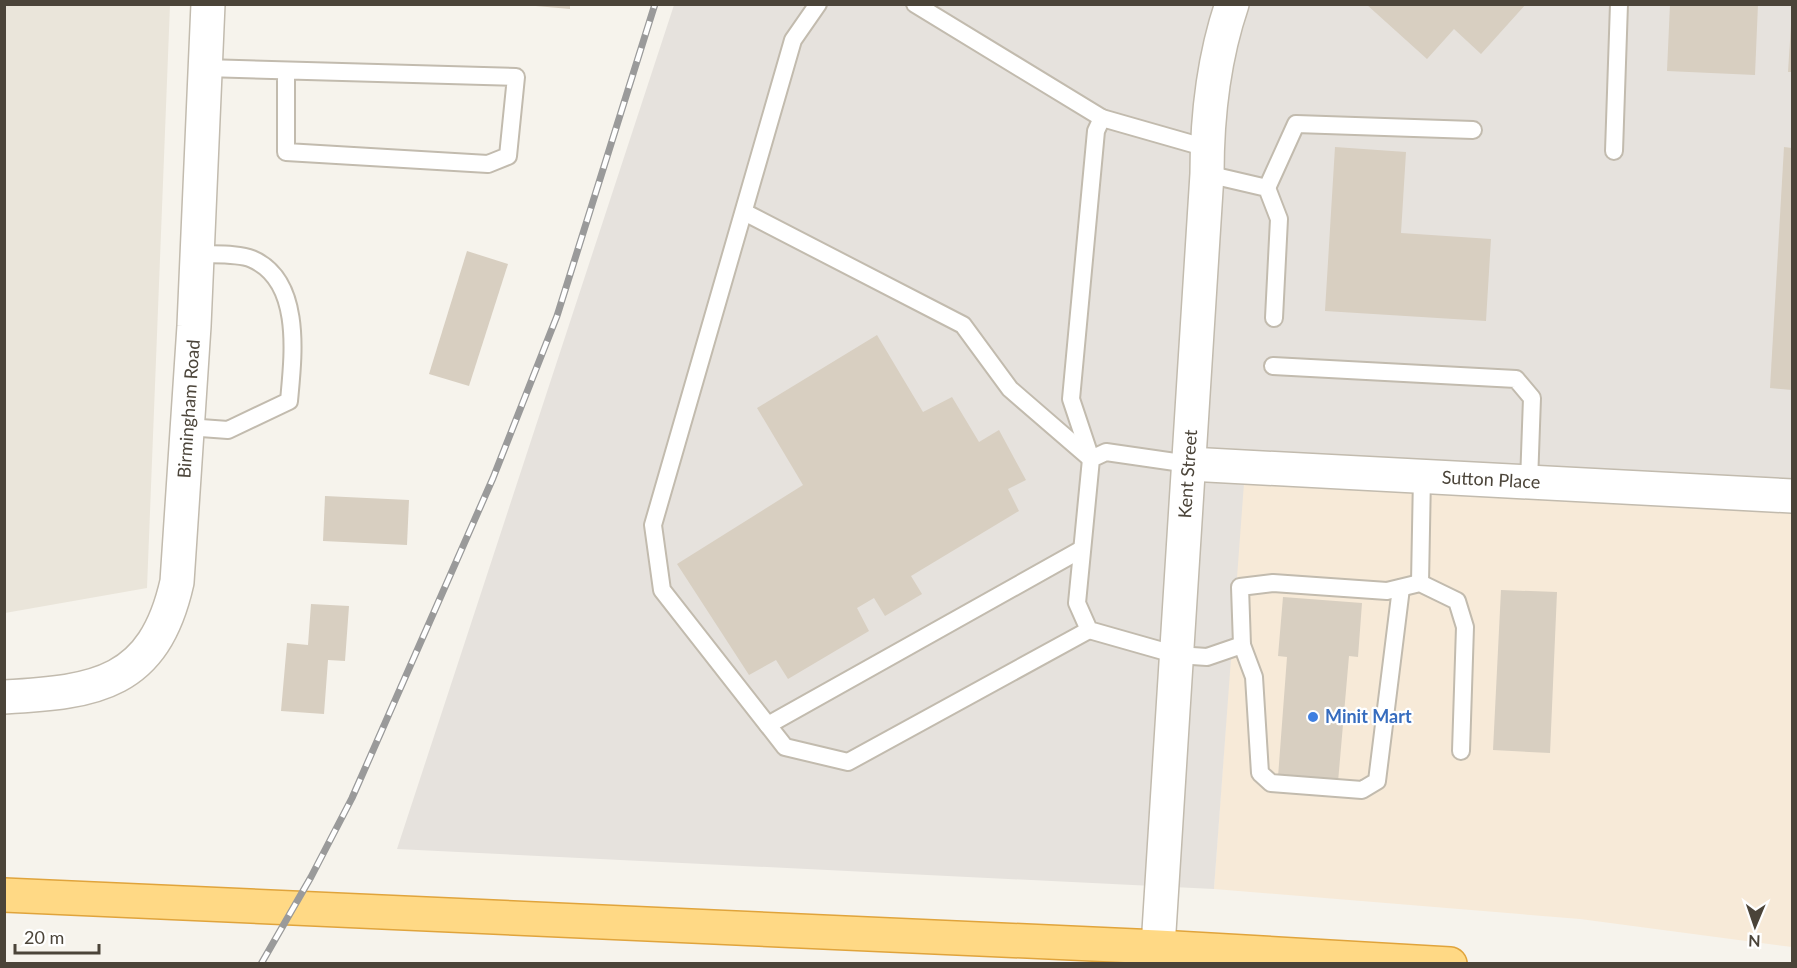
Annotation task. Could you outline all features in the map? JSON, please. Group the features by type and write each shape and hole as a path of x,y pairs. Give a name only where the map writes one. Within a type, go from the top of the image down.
{"highway":[{"path":"4,895 1158,955 1450,963"}],"street":[{"name":"Birmingham Road","path":"4,697 80,691 113,680 134,664 157,639 170,613 177,582 187,427 197,254 207,4"},
{"name":"Kent Street","path":"1158,955 1213,77 1232,4"},
{"name":"Sutton Place","path":"1189,464 1792,496"}],"lane":[{"path":"818,4 793,40 653,525 662,590 785,747 848,762 1089,630 1177,655 1207,657 1242,645"},
{"path":"915,4 1102,117 1267,188 1279,219 1274,318"},
{"path":"1614,151 1619,4"},
{"path":"205,68 286,70 516,77 508,156 488,164 286,152 286,70"},
{"path":"1089,630 1077,603 1091,459 1071,399 1096,131 1102,117"},
{"path":"1267,188 1296,124 1473,130"},
{"path":"744,212 963,325 1010,389 1091,459"},
{"path":"187,427 228,430 289,401 292,366 289,306 275,274 251,259 197,254"},
{"path":"1273,366 1515,379 1533,398 1529,482"},
{"path":"1091,459 1106,452 1189,464"},
{"path":"1420,583 1422,476"},
{"path":"768,725 1082,549"},
{"path":"1401,588 1377,782 1362,790 1271,783 1260,773 1254,677 1242,645 1240,587 1273,583 1387,591 1420,583 1457,600 1466,627 1461,751"}],"shaded area":[{"path":"5,4 170,5 147,588 5,613"},
{"path":"674,5 1792,5 1792,506 1244,483 1214,889 397,849"},
{"path":"1243,483 1792,506 1792,947 1580,919 1214,889"}],"building":[{"path":"513,4 570,4 570,9"},
{"path":"1366,4 1526,4 1481,54 1454,29 1427,59"},
{"path":"1670,4 1758,4 1755,75 1667,71"},
{"path":"1791,25 1792,72 1788,72"},
{"path":"1335,147 1406,152 1401,233 1491,239 1486,321 1325,311"},
{"path":"1784,147 1792,148 1792,390 1770,388"},
{"path":"467,251 508,264 469,386 429,374"},
{"path":"877,335 923,412 952,397 979,442 999,430 1026,480 1008,489 1019,511 911,576 922,594 885,616 874,598 857,608 869,631 788,679 776,660 749,675 677,564 803,485 757,408"},
{"path":"325,496 409,500 407,545 323,541"},
{"path":"1501,590 1557,592 1550,753 1493,750"},
{"name":"Minit Mart","path":"1283,597 1362,603 1358,657 1349,656 1338,782 1278,777 1287,657 1278,656"},
{"path":"311,604 349,606 345,661 328,660 324,714 281,711 287,643 308,645"}],"railway":[{"path":"261,964 311,877 352,798 493,478 557,316 655,4"}],"place":[{"name":"Minit Mart","path":"1313,717"}]}
